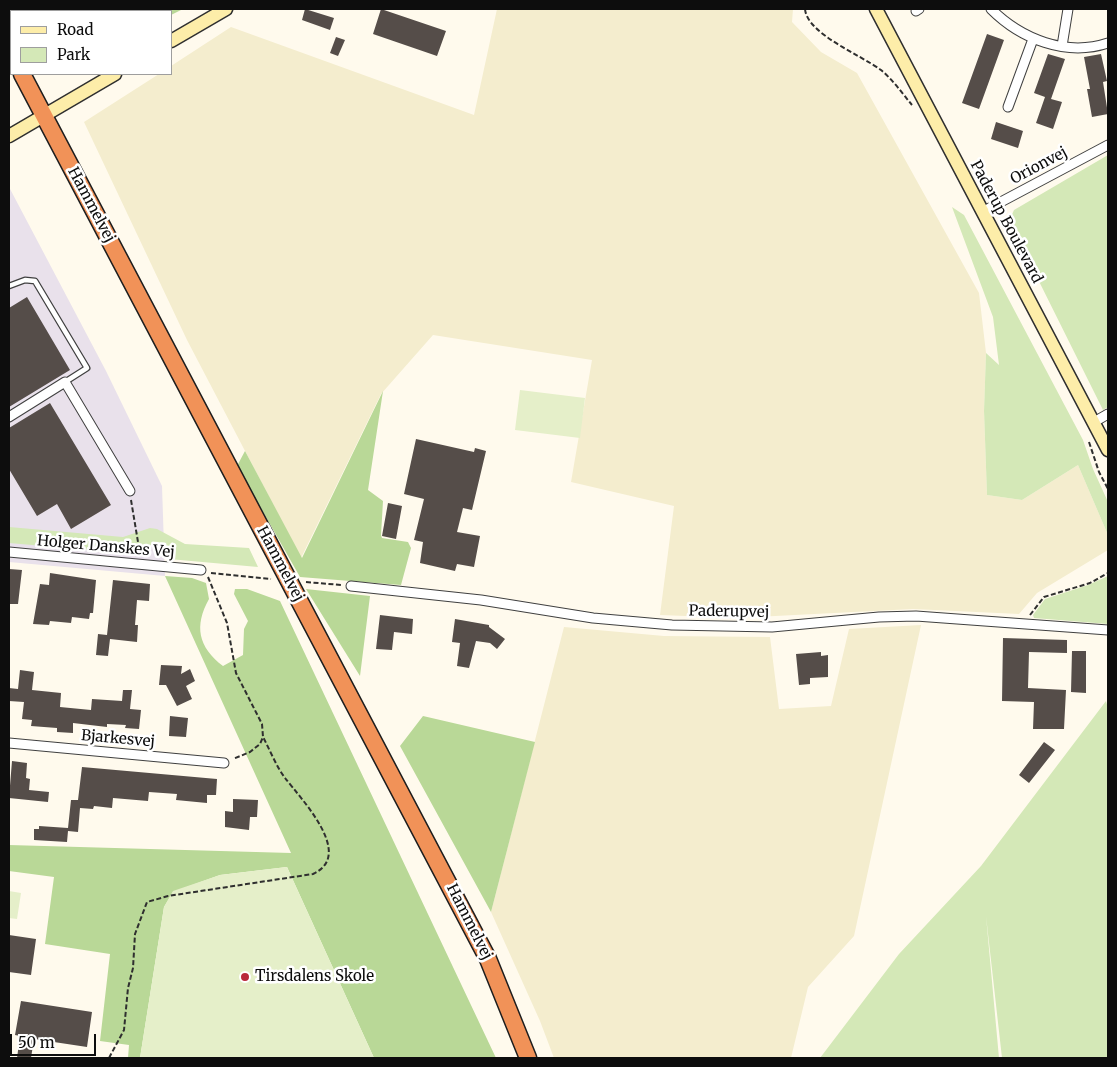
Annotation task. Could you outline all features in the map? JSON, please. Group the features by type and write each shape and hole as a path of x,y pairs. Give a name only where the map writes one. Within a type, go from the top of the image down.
{"highway":[{"name":"Hammelvej","path":"23,75 488,959 528,1058"}],"street":[{"path":"172,40 226,9"},
{"name":"Paderup Boulevard","path":"876,9 1108,450"},
{"path":"991,9 1013,27 1033,39 1062,46 1084,47 1108,43"},
{"path":"1062,46 1068,9"},
{"path":"1008,107 1033,39"},
{"path":"9,136 113,75"},
{"name":"Orionvej","path":"982,212 1108,145"},
{"path":"9,417 65,382 130,491"},
{"path":"1094,422 1108,414"},
{"name":"Holger Danskes Vej","path":"9,552 148,564 204,571"},
{"name":"Paderupvej","path":"351,586 481,600 593,618 672,625 772,627 879,617 916,616 1108,630"},
{"name":"Bjarkesvej","path":"9,743 224,763"}],"lane":[{"path":"9,286 25,280 35,281 87,368 65,382"}],"path":[{"path":"805,9 808,20 818,31 881,71 893,81 915,109"},
{"path":"130,491 139,548 148,564"},
{"path":"204,571 271,579"},
{"path":"109,1058 124,1030 128,988 133,968 135,934 147,902 168,896 313,874 324,869 330,857 330,848 322,830 304,799 284,777 263,737 262,724 236,673 228,623 204,571"},
{"path":"1025,624 1034,608 1044,597 1090,583 1108,573"},
{"path":"306,582 351,586"},
{"path":"224,763 250,752 260,744 263,737"}],"shaded area":[{"path":"497,9 793,9 792,22 821,52 857,73 979,293 986,353 984,411 987,495 1022,500 1078,465 1108,535 1108,550 1037,593 1019,614 913,609 736,618 660,615 674,506 571,482 592,360 433,335 381,394 301,558 187,340 84,122 157,75 172,75 172,65 231,27 474,115"},
{"path":"9,187 106,371 162,486 165,576 9,562"},
{"path":"921,625 854,936 808,987 791,1058 554,1058 540,1021 491,912 564,627 664,636 770,637 779,709 831,706 849,629"}],"green space":[{"path":"183,9 172,14 172,10 14,10"},
{"path":"1108,155 1108,407 1103,410 1009,221 1014,210"},
{"path":"952,207 964,215 1083,440 1093,469 1108,502 1108,535 1078,465 1022,500 987,495 984,411 986,353 999,365 993,317"},
{"path":"520,390 585,398 580,438 515,430"},
{"path":"383,391 368,490 383,501 382,538 408,542 411,548 401,585 300,577 237,466 245,451 302,558"},
{"path":"9,527 123,537 150,528 157,529 185,544 249,548 258,567 169,559 165,558 160,546 152,544 143,552 136,554 9,543"},
{"path":"165,576 192,578 206,583 209,599 201,618 201,636 208,651 223,666 243,655 244,629 248,621 234,594 235,589 247,589 280,601 496,1058 374,1058 287,867 220,875 173,892 164,907 140,1058 128,1058 129,1045 100,1041 110,954 45,944 54,877 9,871 9,845 291,853"},
{"path":"1108,576 1108,624 1034,618 1033,615 1045,599 1088,585"},
{"path":"306,589 370,596 360,676"},
{"path":"1106,701 1108,708 1108,1058 1002,1058 986,916 999,1058 820,1058 899,954 981,866"},
{"path":"423,716 535,742 491,912 400,746"},
{"name":"Tirsdalens Skole","path":"287,867 374,1058 140,1058 164,907 173,891 220,875"},
{"path":"9,891 21,893 17,919 9,918"}],"building":[{"path":"305,9 334,18 330,30 302,20"},
{"path":"381,9 446,31 437,56 373,34"},
{"path":"987,34 1004,40 979,109 962,103"},
{"path":"336,37 345,40 338,56 330,53"},
{"path":"1048,54 1065,59 1051,99 1062,102 1053,129 1036,123 1045,97 1034,93"},
{"path":"1101,54 1107,81 1103,82 1108,114 1092,117 1087,89 1090,89 1084,57"},
{"path":"996,122 1023,131 1018,148 991,139"},
{"path":"27,297 70,370 9,407 9,308"},
{"path":"50,403 111,505 71,529 57,504 37,516 9,469 9,428"},
{"path":"416,439 474,452 475,448 486,451 472,510 463,508 457,532 480,536 474,567 457,564 455,571 420,563 423,542 414,540 424,499 404,494"},
{"path":"388,503 402,506 396,539 382,536"},
{"path":"9,569 22,570 18,604 9,604"},
{"path":"50,573 96,580 93,613 90,613 89,619 72,617 71,623 50,621 49,625 33,624 40,584 49,585"},
{"path":"113,580 150,584 149,601 137,600 135,625 138,625 137,642 110,639 108,656 96,655 98,634 107,635"},
{"path":"380,615 413,619 412,634 394,632 392,650 376,649"},
{"path":"455,619 489,625 489,627 505,639 497,649 490,643 476,641 469,668 457,666 460,643 452,642"},
{"path":"1003,638 1067,640 1067,653 1029,652 1028,688 1066,690 1064,729 1033,729 1034,702 1002,701"},
{"path":"1072,651 1086,651 1086,693 1071,692"},
{"path":"821,652 821,656 828,655 828,677 810,678 810,684 799,685 796,654"},
{"path":"161,665 182,666 181,674 190,669 195,681 186,686 192,699 177,706 166,685 159,685"},
{"path":"20,670 34,672 32,690 61,693 60,707 91,710 92,699 122,701 123,690 132,690 130,709 141,710 139,729 125,728 126,725 107,724 107,727 73,723 73,733 57,732 57,728 31,726 32,720 22,719 24,702 9,701 9,688 18,689"},
{"path":"170,716 188,718 186,737 169,736"},
{"path":"1044,742 1055,750 1029,783 1019,775"},
{"path":"12,761 27,763 26,778 30,779 29,790 49,792 48,802 9,798"},
{"path":"82,767 217,779 216,795 207,795 207,803 176,800 177,794 149,792 148,801 113,798 112,808 94,806 93,809 80,808 78,832 68,831 67,842 34,840 34,829 39,829 39,826 68,828 71,800 78,800"},
{"path":"233,799 258,800 257,817 250,817 249,830 225,827 225,811 233,812"},
{"path":"9,935 36,939 31,975 9,972"},
{"path":"21,1001 92,1012 87,1047 34,1039 31,1058 17,1058 20,1036 15,1035"}],"place":[{"name":"Tirsdalens Skole","path":"245,977"}]}
